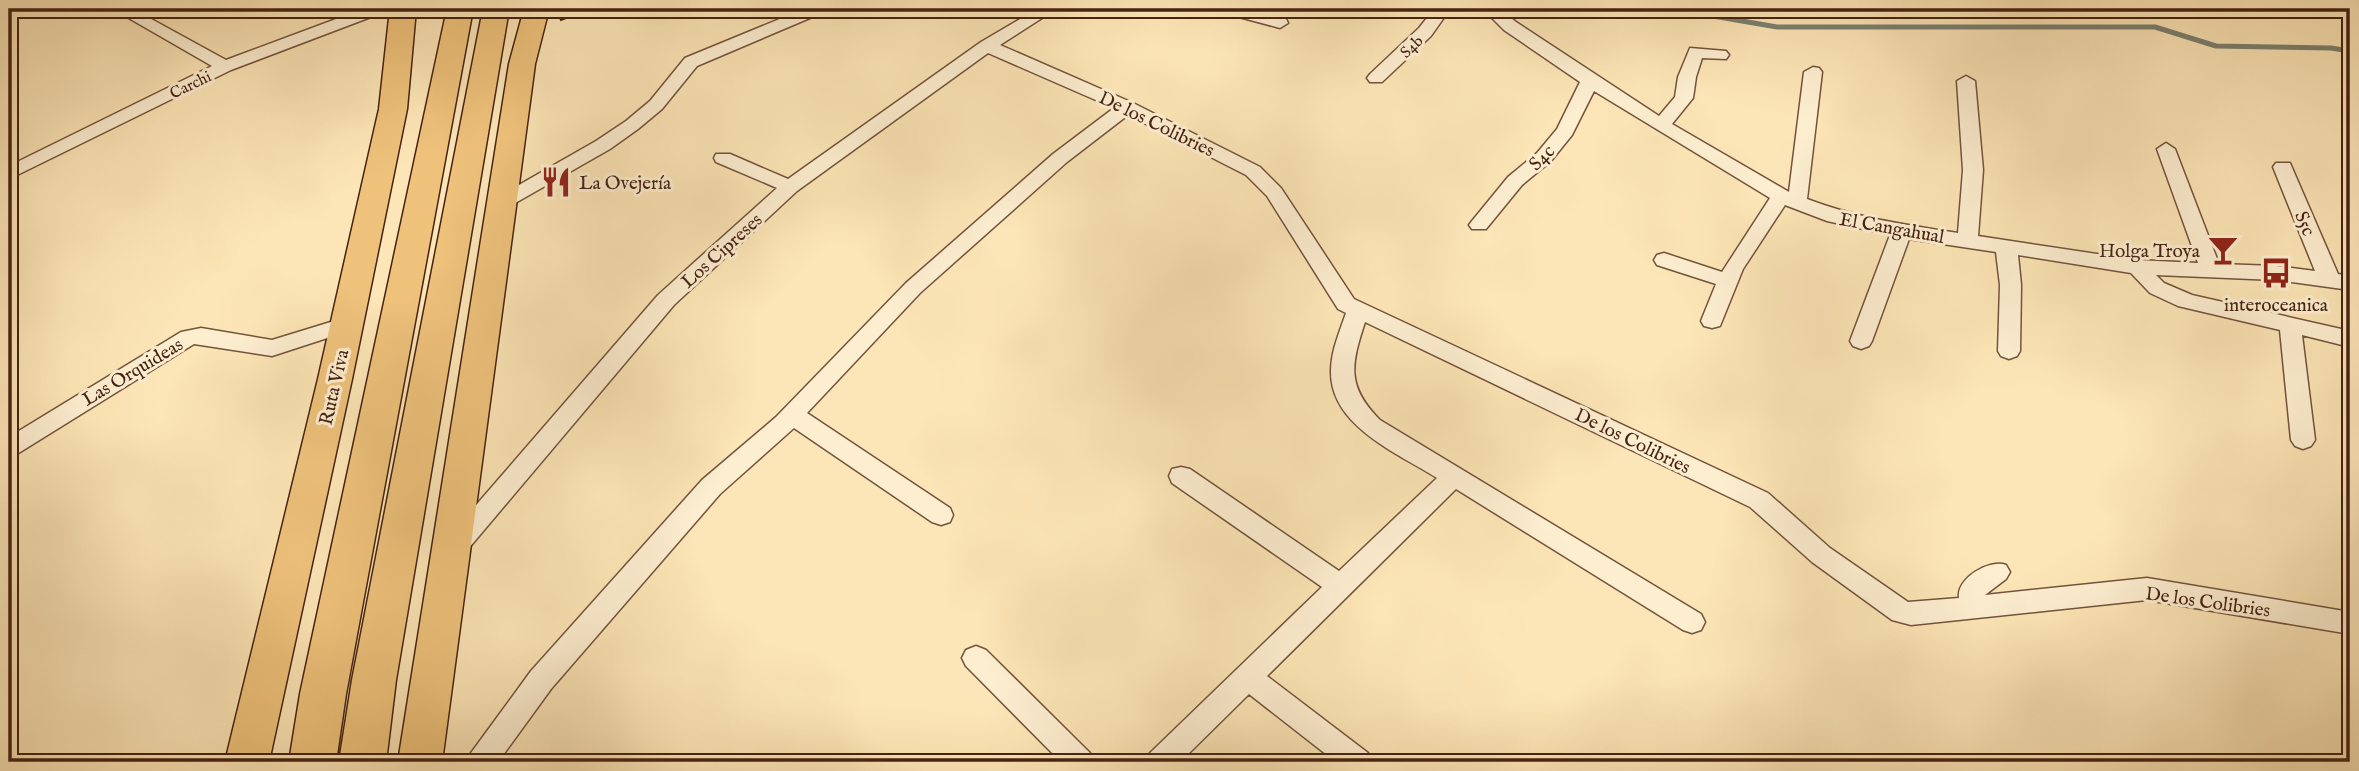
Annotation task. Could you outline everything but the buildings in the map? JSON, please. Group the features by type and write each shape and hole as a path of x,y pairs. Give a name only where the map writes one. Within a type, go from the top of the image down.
{"highway":[{"path":"312,762 323,694 460,9"},
{"path":"362,762 374,680 496,9"}],"main road":[{"name":"Ruta Viva","path":"243,758 347,324 393,109 403,9"},
{"path":"420,762 522,64 536,9"}],"street":[{"path":"121,9 225,66"},
{"name":"Carchi","path":"9,173 225,66 378,9"},
{"path":"503,202 603,145 632,125 656,105 691,62 818,9"},
{"name":"Los Cipreses","path":"450,552 666,300 790,187 987,46 1048,9"},
{"path":"1246,9 1245,13 1251,16 1280,23"},
{"name":"S4b","path":"1376,78 1425,32 1442,9"},
{"name":"El Cangahual","path":"1489,9 1590,80 1661,125 1789,200 1834,218 2137,267 2210,270 2350,283"},
{"name":"De los Colibries","path":"987,46 1127,107 1253,171 1275,192 1346,304 1759,500 1821,555 1901,612 1911,614 2147,589 2350,623"},
{"path":"1661,125 1684,98 1687,77 1696,51 1720,55"},
{"path":"1712,321 1733,269 1789,200 1812,72"},
{"name":"S4c","path":"1479,225 1515,181 1544,157 1565,131 1590,80"},
{"path":"1966,81 1973,170 1968,240"},
{"path":"481,762 541,680 711,487 792,415 913,288 1060,158 1127,107"},
{"path":"2165,149 2210,270"},
{"path":"723,158 790,187"},
{"name":"S5c","path":"2283,167 2329,279"},
{"path":"1861,341 1902,231"},
{"path":"2005,246 2010,263 2007,323 2009,351"},
{"path":"1664,260 1728,281"},
{"path":"2137,267 2157,288 2186,301 2350,339"},
{"path":"1358,309 1344,353 1341,374 1345,392 1354,410 1373,426 1692,622"},
{"name":"Las Orquideas","path":"9,447 189,337 201,336 272,348 347,324"},
{"path":"2290,324 2303,440"},
{"path":"792,415 941,515"},
{"path":"1181,475 1341,586"},
{"path":"1160,762 1454,476"},
{"path":"1974,607 1971,591 1997,572"},
{"path":"976,658 1080,762"},
{"path":"1248,677 1358,762"}],"waterway":[{"path":"1672,9 1777,27 2155,27 2216,46 2331,48 2350,51"}],"place":[{"name":"La Ovejería","path":"556,182"},
{"name":"Holga Troya","path":"2223,250"},
{"name":"interoceanica","path":"2276,273"}]}
